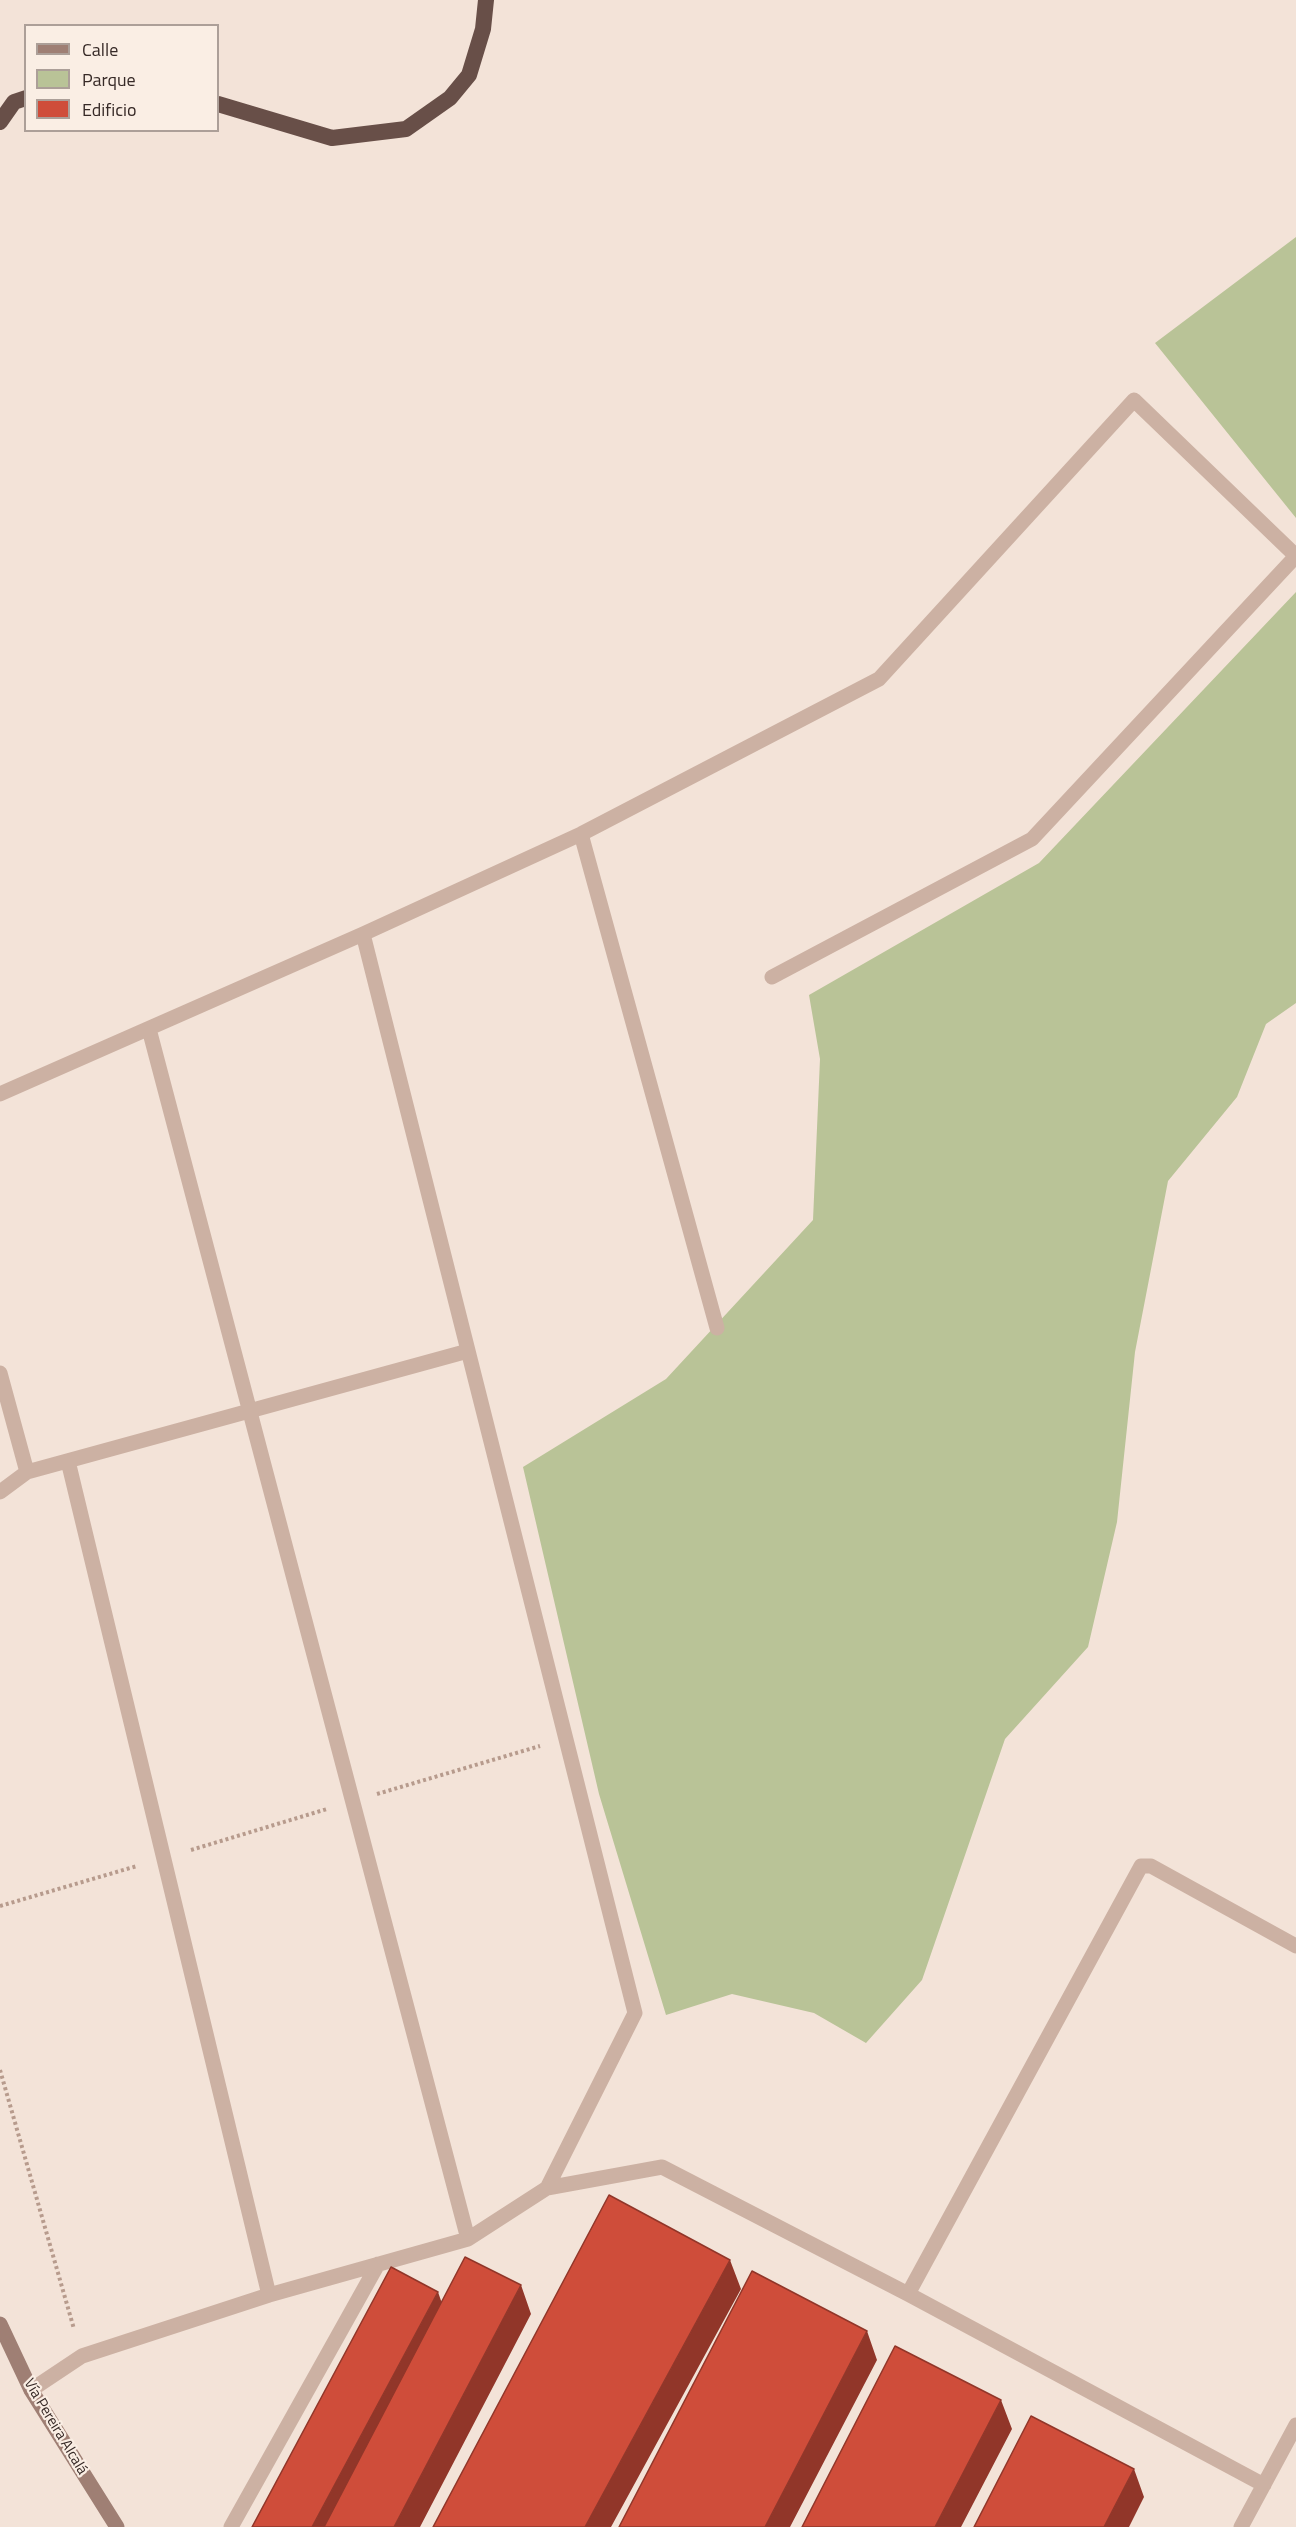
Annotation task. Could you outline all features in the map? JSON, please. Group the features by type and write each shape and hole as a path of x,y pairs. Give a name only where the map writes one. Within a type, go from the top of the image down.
{"highway":[{"path":"219,104 332,138 406,129 450,98 469,75 483,29 484,3"},
{"path":"0,122 14,102 24,99"}],"main road":[{"name":"Vía Pereira Alcalá","path":"0,2324 30,2390 117,2527"}],"street":[{"path":"0,1094 363,934 581,834 879,679 1134,400 1296,556 1032,839 772,977"},
{"path":"581,834 717,1328"},
{"path":"363,934 636,2013 547,2188"},
{"path":"149,1029 468,2239"},
{"path":"0,1492 27,1472 468,1351"},
{"path":"0,1373 27,1472"},
{"path":"68,1461 268,2295"},
{"path":"908,2294 1141,1866 1152,1866 1296,1946"},
{"path":"30,2390 82,2356 268,2295 468,2239 547,2188 662,2167 908,2294 1264,2485"},
{"path":"231,2527 378,2264"},
{"path":"1241,2527 1296,2425"}],"path":[{"path":"0,1906 565,1738"},
{"path":"0,2070 82,2356"}],"green space":[{"path":"1296,237 1296,518 1155,343"},
{"path":"1296,592 1296,1003 1266,1024 1237,1097 1168,1181 1135,1352 1117,1522 1088,1647 1005,1739 922,1980 866,2043 814,2013 732,1994 666,2015 599,1794 523,1467 666,1379 813,1220 820,1059 809,995 1039,863"}],"building":[{"path":"609,2195 730,2260 585,2527 433,2527"},
{"path":"465,2257 521,2285 394,2527 324,2527"},
{"path":"391,2267 438,2292 312,2527 252,2527"},
{"path":"752,2271 867,2331 765,2527 619,2527"},
{"path":"895,2346 1001,2400 935,2527 802,2527"},
{"path":"1031,2416 1134,2469 1104,2527 974,2527"}]}
